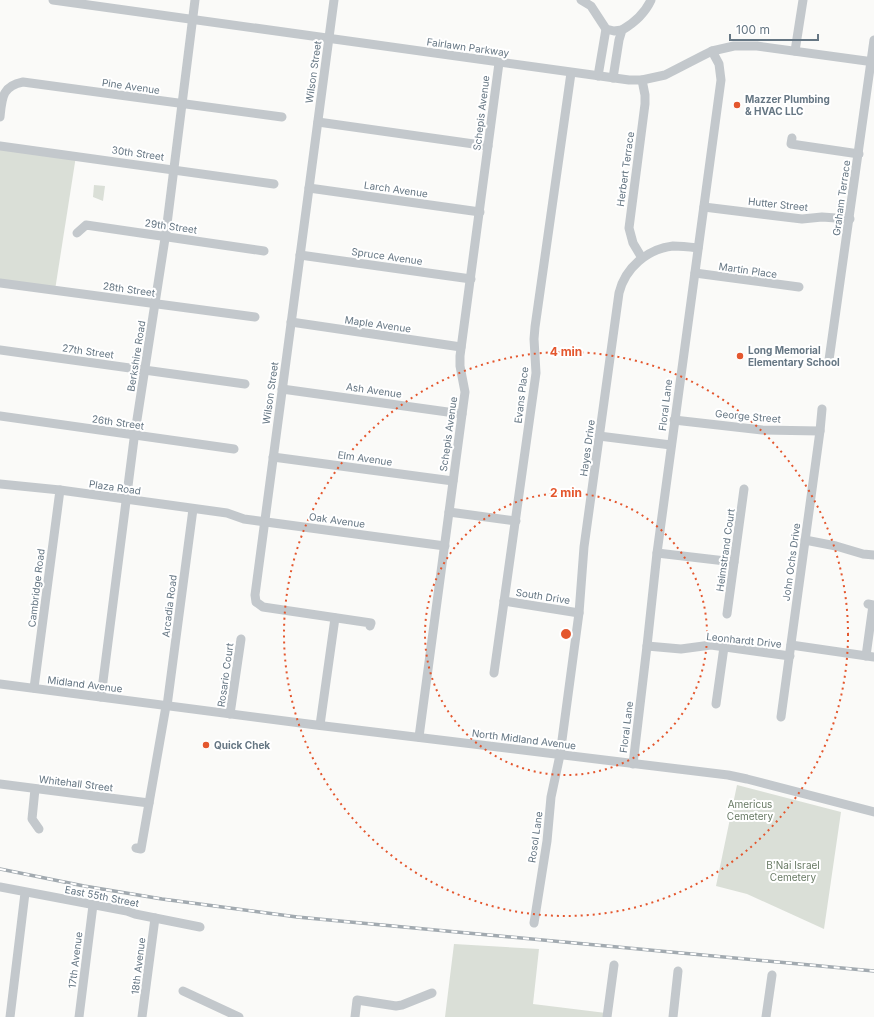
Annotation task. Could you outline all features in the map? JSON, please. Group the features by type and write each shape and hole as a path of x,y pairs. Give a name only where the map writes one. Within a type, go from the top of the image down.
{"street":[{"name":"Fairlawn Parkway","path":"53,0 629,80 642,80 665,75 712,51 730,47 745,46 795,51 872,62"},
{"name":"Berkshire Road","path":"101,697 144,370 165,236 195,0"},
{"name":"Wilson Street","path":"334,0 255,595 256,602 263,607 335,618"},
{"path":"606,29 614,31 622,30 628,27 641,15 651,0"},
{"path":"795,51 803,0"},
{"path":"584,1 591,6 606,29 598,76"},
{"path":"614,78 619,40 622,30"},
{"name":"Graham Terrace","path":"829,360 874,40"},
{"name":"Floral Lane","path":"633,764 674,420 721,80 718,64 712,51"},
{"name":"Schepis Avenue","path":"419,737 465,392 460,366 461,347 499,62"},
{"name":"Evans Place","path":"494,673 536,373 534,339 535,326 571,73"},
{"name":"Herbert Terrace","path":"642,80 645,104 629,228 633,243 642,258"},
{"name":"Pine Avenue","path":"0,116 5,92 9,87 23,82 282,117"},
{"path":"318,122 488,146"},
{"path":"792,138 791,144 859,154"},
{"name":"30th Street","path":"0,146 274,184"},
{"name":"Larch Avenue","path":"309,188 480,212"},
{"name":"Hutter Street","path":"704,207 802,219 822,217 850,219"},
{"name":"29th Street","path":"77,232 86,225 264,251"},
{"name":"Hayes Drive","path":"560,755 579,613 584,547 619,293 628,273 642,258 654,251 671,246 698,248"},
{"name":"Spruce Avenue","path":"300,255 471,280"},
{"name":"Martin Place","path":"695,274 799,288"},
{"name":"28th Street","path":"0,283 255,317"},
{"name":"Maple Avenue","path":"291,322 461,347"},
{"name":"27th Street","path":"0,350 245,384"},
{"name":"Ash Avenue","path":"282,389 462,414"},
{"name":"John Ochs Drive","path":"781,717 822,409"},
{"name":"26th Street","path":"0,416 234,449"},
{"name":"George Street","path":"674,420 762,430 820,432"},
{"path":"599,436 671,445"},
{"name":"Elm Avenue","path":"273,457 453,481"},
{"name":"Plaza Road","path":"0,484 60,490 227,513"},
{"name":"Heimstrand Court","path":"727,614 744,489"},
{"name":"Cambridge Road","path":"34,688 60,490"},
{"name":"Arcadia Road","path":"136,848 141,849 166,706 193,508"},
{"path":"449,512 516,521"},
{"name":"Oak Avenue","path":"227,513 244,519 445,546"},
{"path":"805,540 829,544 874,556"},
{"path":"657,553 734,562"},
{"name":"South Drive","path":"504,601 579,613"},
{"path":"868,604 873,605 870,657"},
{"path":"320,725 335,618 371,623 370,626"},
{"name":"Rosario Court","path":"230,714 241,639"},
{"name":"Leonhardt Drive","path":"648,646 681,649 711,645 790,656"},
{"name":"Leonhardt Drive","path":"791,645 870,657"},
{"path":"716,704 724,647"},
{"name":"Midland Avenue","path":"0,684 166,706"},
{"name":"North Midland Avenue","path":"166,706 711,773 747,779 874,812"},
{"name":"Rosol Lane","path":"534,923 547,841 551,797 560,755"},
{"name":"Whitehall Street","path":"0,784 149,803"},
{"path":"35,788 32,819 39,829"},
{"name":"East 55th Street","path":"0,887 25,893 127,911 200,927"},
{"path":"10,1017 25,893"},
{"name":"17th Avenue","path":"78,1017 93,905"},
{"name":"18th Avenue","path":"142,1017 155,918"},
{"path":"607,1017 614,965"},
{"path":"672,1017 678,971"},
{"path":"766,1017 772,975"},
{"path":"183,991 239,1017"},
{"path":"355,1017 357,1000 396,1006 432,993"}],"green space":[{"path":"0,146 76,156 55,290 0,283"},
{"path":"94,185 105,186 103,201 93,197"},
{"name":"B'Nai Israel Cemetery","path":"737,785 841,812 824,929 747,894 716,886"},
{"path":"454,944 539,949 533,1004 606,1013 605,1017 445,1017"}],"railway":[{"path":"0,869 84,886 162,899 297,917 874,971"}],"place":[{"name":"Mazzer Plumbing & HVAC LLC","path":"737,105"},
{"name":"Long Memorial Elementary School","path":"740,356"},
{"name":"Quick Chek","path":"206,745"}],"park label":[{"name":"Americus Cemetery","path":"750,810"}]}
